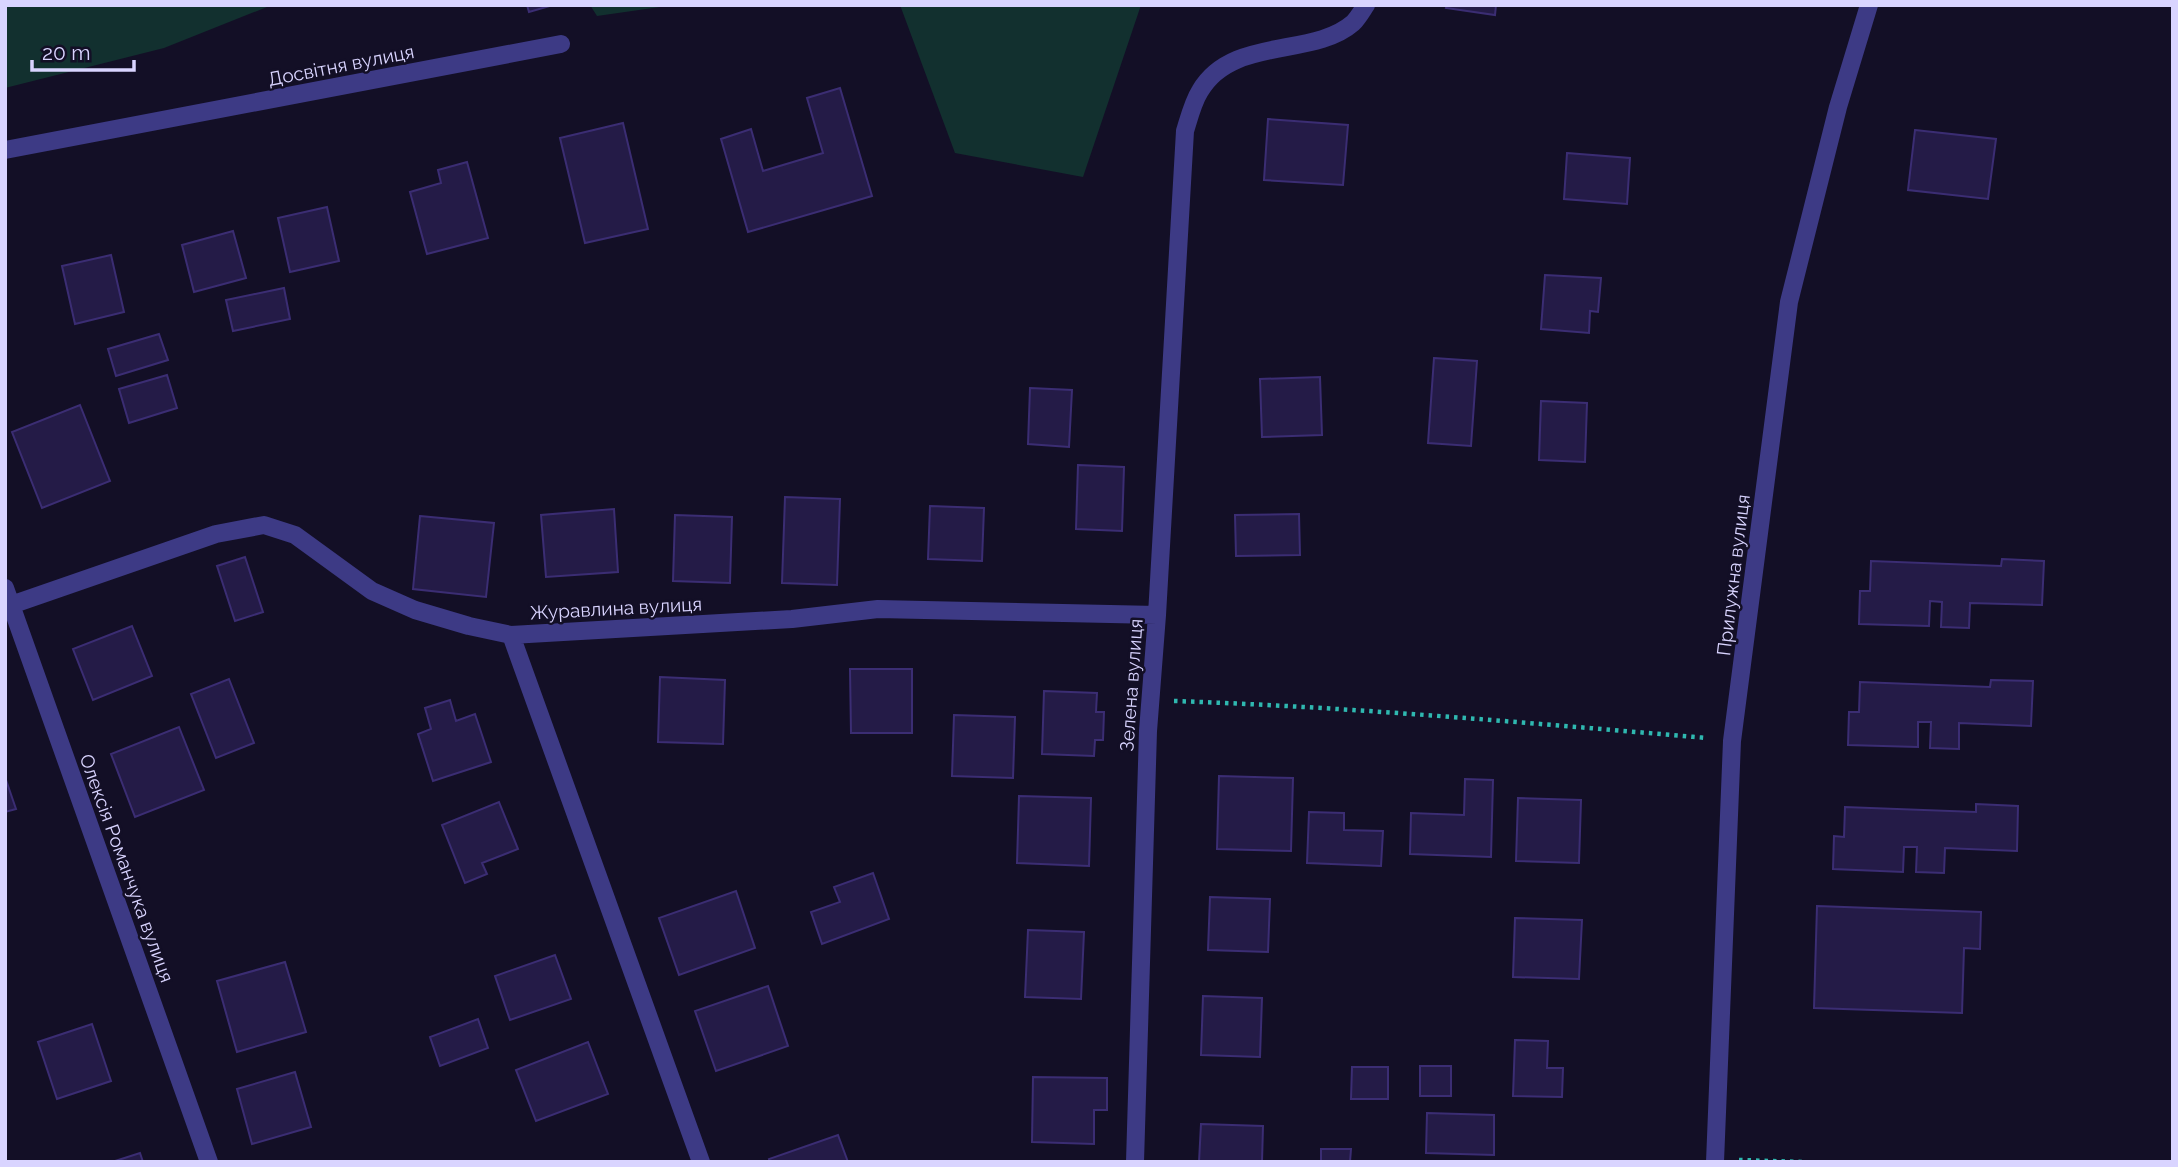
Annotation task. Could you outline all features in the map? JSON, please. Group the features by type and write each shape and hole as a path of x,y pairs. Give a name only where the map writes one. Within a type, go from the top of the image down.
{"street":[{"name":"Зелена вулиця","path":"1135,1162 1150,700 1185,131 1200,91 1217,71 1239,58 1333,34 1353,23 1366,5"},
{"name":"Прилужна вулиця","path":"1715,1160 1732,741 1789,302 1838,107 1869,5"},
{"name":"Досвітня вулиця","path":"5,150 561,44"},
{"path":"8,596 216,534 264,525 295,535 372,591 415,610 511,635"},
{"name":"Олексія Романчука вулиця","path":"8,596 209,1162"},
{"name":"Журавлина вулиця","path":"701,1162 511,635 792,619 878,609 1157,615"}],"path":[{"path":"1150,700 1436,716 1732,741"},
{"path":"1715,1160 1804,1162"}],"green space":[{"path":"5,5 272,5 164,48 5,88"},
{"path":"590,5 674,5 597,16"},
{"path":"900,5 1141,5 1083,177 955,153"}],"building":[{"path":"527,5 553,5 529,12"},
{"path":"1447,5 1496,5 1495,15 1446,8"},
{"path":"840,88 872,196 748,232 721,139 751,129 763,171 823,153 807,98"},
{"path":"1268,119 1348,125 1343,185 1264,180"},
{"path":"623,123 648,229 585,243 560,138"},
{"path":"1915,130 1996,139 1988,199 1908,190"},
{"path":"1567,153 1630,158 1627,204 1564,199"},
{"path":"467,162 488,238 427,254 410,192 441,183 438,170"},
{"path":"327,207 339,261 290,272 278,218"},
{"path":"233,231 246,278 194,292 182,245"},
{"path":"111,255 124,312 75,324 62,266"},
{"path":"1545,275 1601,278 1598,312 1590,311 1589,333 1541,329"},
{"path":"284,288 290,319 233,331 226,300"},
{"path":"159,334 168,360 116,376 108,349"},
{"path":"1434,358 1477,361 1471,446 1428,443"},
{"path":"167,375 177,408 129,423 119,389"},
{"path":"1320,377 1322,435 1262,437 1260,379"},
{"path":"1030,388 1072,390 1069,447 1028,444"},
{"path":"1541,401 1587,403 1585,462 1539,460"},
{"path":"80,405 110,481 42,508 12,432"},
{"path":"1078,465 1124,467 1122,531 1076,529"},
{"path":"785,497 840,499 837,585 782,583"},
{"path":"930,506 984,508 982,561 928,559"},
{"path":"614,509 618,572 546,577 541,515"},
{"path":"1299,514 1300,555 1236,556 1235,515"},
{"path":"675,515 732,517 730,583 673,581"},
{"path":"420,516 494,523 486,597 413,589"},
{"path":"245,557 263,612 235,621 217,566"},
{"path":"2002,559 2044,561 2042,605 1970,603 1969,628 1941,627 1942,602 1930,601 1929,626 1859,624 1860,591 1870,591 1871,561 2001,566"},
{"path":"132,626 152,676 93,700 73,649"},
{"path":"850,669 912,669 912,733 851,733"},
{"path":"660,677 725,680 723,744 658,742"},
{"path":"229,679 254,743 216,758 191,694"},
{"path":"1991,680 2033,681 2031,726 1959,723 1959,749 1930,748 1931,722 1918,722 1918,747 1848,745 1849,712 1859,712 1860,682 1990,687"},
{"path":"1044,691 1097,693 1096,712 1104,712 1103,740 1095,740 1094,756 1042,754"},
{"path":"450,700 456,721 475,714 491,762 433,781 418,734 431,729 425,708"},
{"path":"954,715 1015,717 1013,778 952,776"},
{"path":"179,727 204,790 135,817 111,754"},
{"path":"1219,776 1293,778 1291,851 1217,849"},
{"path":"5,777 16,809 5,812"},
{"path":"1465,779 1493,780 1491,857 1410,854 1411,813 1464,815"},
{"path":"1019,796 1091,798 1089,866 1017,863"},
{"path":"1518,798 1581,800 1579,863 1516,861"},
{"path":"499,802 518,849 482,863 487,874 465,883 442,825"},
{"path":"1976,804 2018,806 2017,851 1945,848 1944,873 1916,872 1917,847 1904,847 1903,872 1833,869 1834,836 1844,837 1845,807 1976,812"},
{"path":"1309,812 1344,813 1344,830 1383,831 1381,866 1307,863"},
{"path":"873,873 889,919 822,944 811,912 840,902 834,887"},
{"path":"736,891 755,948 679,975 659,918"},
{"path":"1210,897 1270,899 1268,952 1208,950"},
{"path":"1817,906 1981,912 1980,949 1964,948 1962,1013 1814,1008"},
{"path":"1515,918 1582,920 1579,979 1513,977"},
{"path":"1028,930 1084,932 1081,999 1025,997"},
{"path":"555,955 571,999 510,1020 495,976"},
{"path":"285,962 306,1032 237,1052 217,981"},
{"path":"768,986 788,1046 716,1071 695,1011"},
{"path":"1203,996 1262,998 1260,1057 1201,1055"},
{"path":"478,1019 488,1048 440,1066 430,1037"},
{"path":"92,1024 111,1081 57,1099 38,1042"},
{"path":"1515,1040 1548,1041 1547,1068 1563,1068 1562,1097 1513,1096"},
{"path":"588,1042 608,1094 536,1121 516,1070"},
{"path":"1420,1066 1451,1066 1451,1096 1420,1096"},
{"path":"1352,1067 1388,1067 1388,1099 1351,1099"},
{"path":"295,1072 311,1127 252,1144 237,1089"},
{"path":"1033,1077 1107,1078 1107,1110 1094,1110 1094,1144 1032,1142"},
{"path":"1427,1113 1494,1115 1494,1155 1426,1153"},
{"path":"1201,1124 1263,1126 1262,1162 1199,1162"},
{"path":"838,1135 848,1162 770,1162 769,1159"},
{"path":"1321,1149 1351,1149 1350,1162 1321,1162"},
{"path":"140,1153 143,1162 112,1162"}]}
